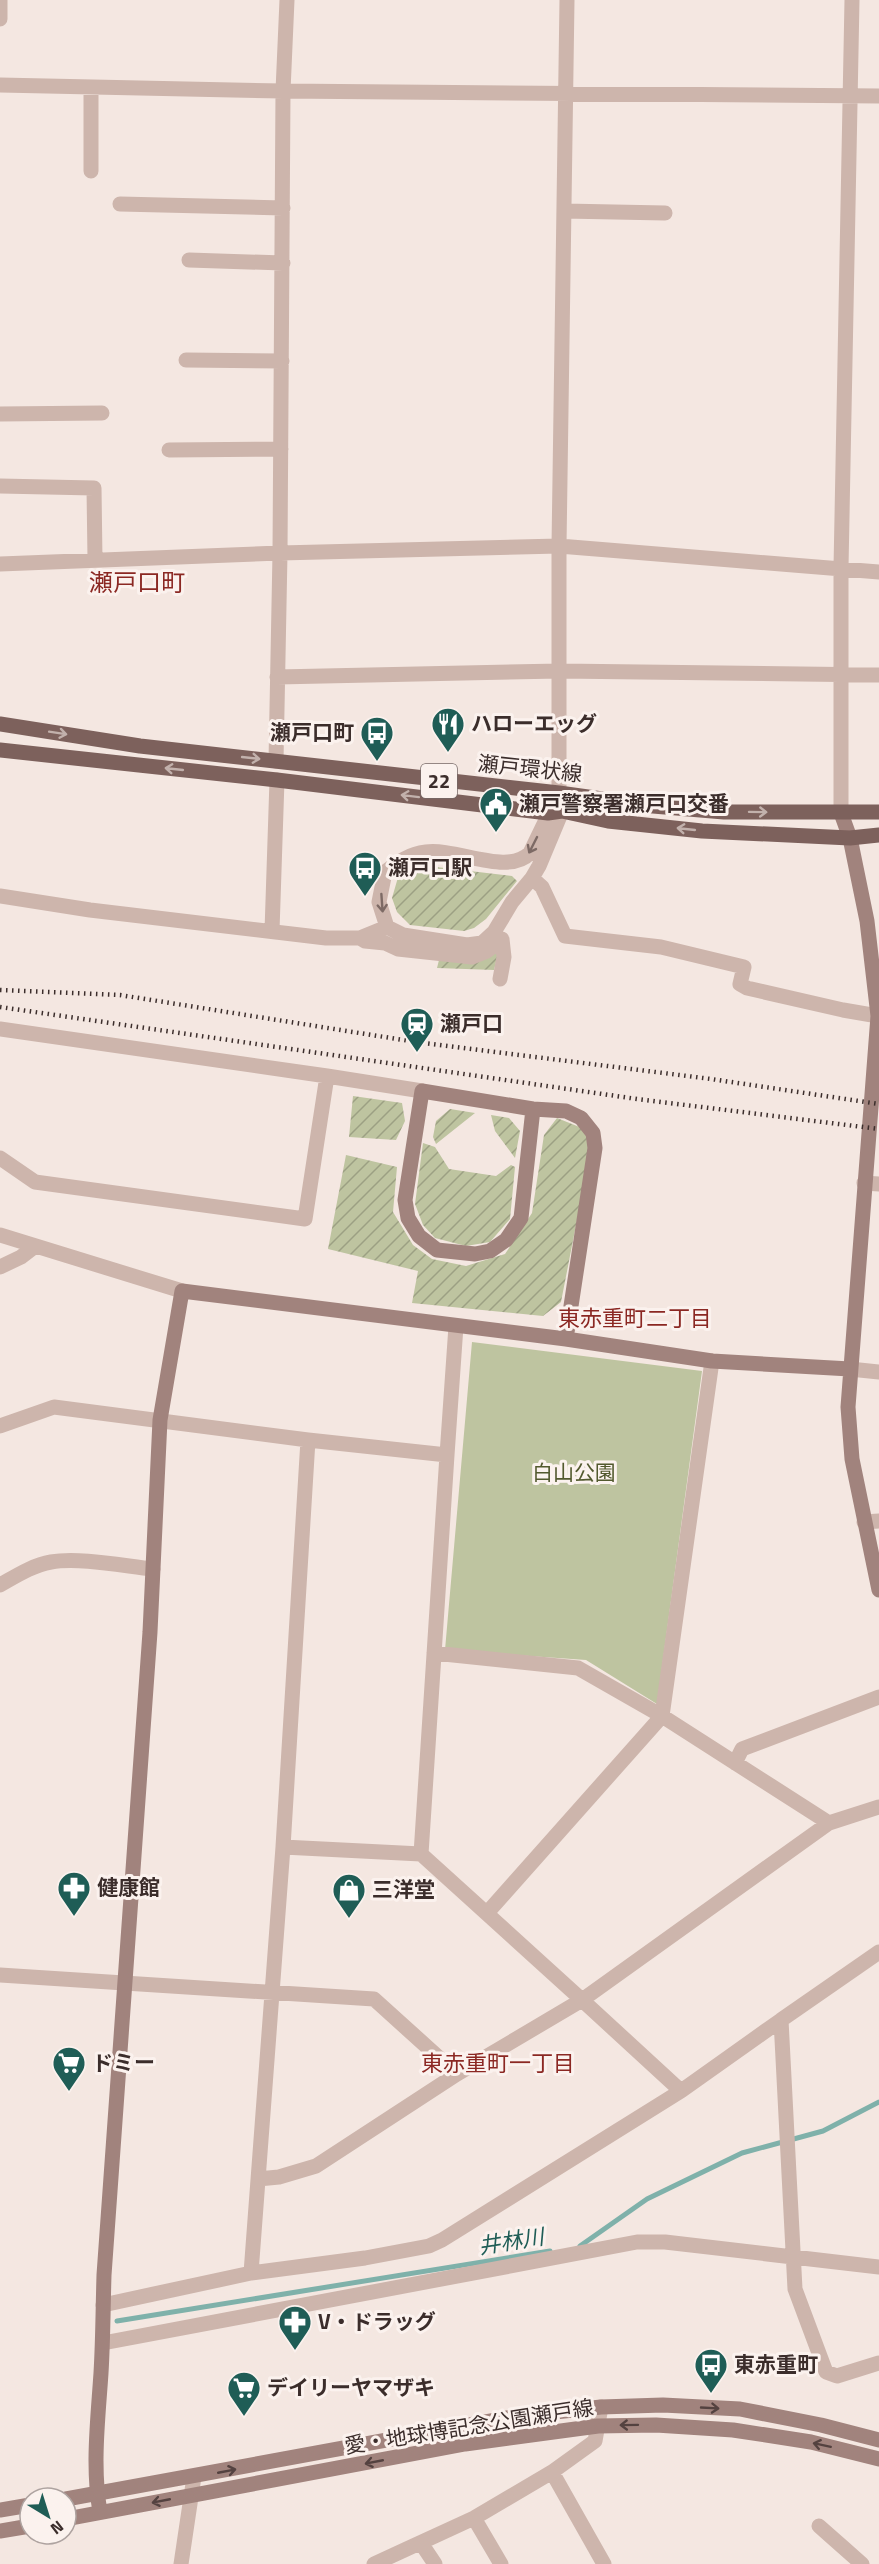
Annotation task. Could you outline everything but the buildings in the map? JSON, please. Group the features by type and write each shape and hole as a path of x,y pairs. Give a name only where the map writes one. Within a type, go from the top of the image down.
{"main road":[{"name":"瀬戸環状線","path":"0,724 141,746 559,793 652,806 724,812 879,812"},
{"name":"瀬戸環状線","path":"0,750 555,812 608,821 702,831 850,838 879,835"}],"street":[{"path":"0,0 0,19"},
{"path":"276,761 280,553 283,91 286,0"},
{"path":"360,938 365,941 385,943 398,949 471,957 487,951 498,935 512,902 532,878 555,812 559,793 559,546 567,0"},
{"path":"852,0 841,568 841,813 850,838 867,921 878,1016 872,1184 850,1370 848,1407 852,1459 872,1521 879,1590"},
{"path":"0,85 91,89 879,96"},
{"path":"91,89 91,171"},
{"path":"120,204 283,208"},
{"path":"564,211 666,213"},
{"path":"189,260 283,263"},
{"path":"186,360 282,361"},
{"path":"0,414 102,413"},
{"path":"169,450 281,449"},
{"path":"0,486 94,488 95,559"},
{"path":"0,564 280,553 559,546 879,572"},
{"path":"277,677 560,671 879,675"},
{"path":"272,931 277,780"},
{"path":"498,935 482,943 467,945 396,933 387,927 379,902 385,872 403,858 428,852 490,859 504,863 524,859 555,812"},
{"path":"532,878 542,887 565,936 661,947 744,967 740,984 747,988 878,1016"},
{"path":"0,896 90,910 326,938 360,938 387,927"},
{"path":"498,935 504,957 500,979"},
{"path":"0,1029 327,1076 533,1109 566,1111 581,1118 593,1133 595,1148 566,1339"},
{"path":"0,1158 35,1182 305,1219 327,1076"},
{"path":"422,1091 405,1200 408,1218 419,1236 437,1250 475,1254 490,1251 506,1240 521,1218 533,1109"},
{"path":"0,1235 34,1247 127,1272 182,1291 566,1339 712,1361 879,1372"},
{"path":"0,1267 21,1257 34,1247"},
{"path":"100,2512 97,2493 96,2444 103,2343 103,2305 153,1569 160,1420 182,1291"},
{"path":"422,1854 456,1326"},
{"path":"487,1913 662,1716 712,1361"},
{"path":"0,1426 54,1407 308,1440 447,1455"},
{"path":"251,2273 274,1994 308,1440"},
{"path":"0,1585 31,1568 50,1562 65,1561 153,1569"},
{"path":"434,1653 578,1668 662,1716 829,1823"},
{"path":"735,1763 742,1749 879,1696"},
{"path":"258,2179 279,2177 316,2166 457,2074 582,2000 829,1823 879,1807"},
{"path":"283,1847 422,1854 681,2091"},
{"path":"103,2305 251,2273 365,2258 429,2246 681,2091 879,1952"},
{"path":"0,1975 374,1999 457,2074"},
{"path":"781,2020 788,2118 795,2289 826,2372 837,2376 879,2363"},
{"path":"103,2343 637,2242 664,2242 879,2267"},
{"name":"愛・地球博記念公園瀬戸線","path":"78,2497 518,2416 601,2407 663,2405 740,2409 879,2440"},
{"path":"374,2564 474,2518 552,2472 596,2441 601,2407"},
{"name":"愛・地球博記念公園瀬戸線","path":"78,2517 465,2444 598,2426 656,2425 733,2430 811,2442 879,2459"},
{"path":"552,2472 604,2564"},
{"path":"181,2564 194,2477"},
{"path":"0,2510 18,2507"},
{"path":"474,2518 501,2564"},
{"path":"819,2526 862,2564"},
{"path":"0,2531 18,2528"},
{"path":"421,2543 435,2564"}],"green space":[{"path":"411,864 512,876 517,881 486,919 474,928 464,931 410,925 397,912 392,898 401,867"},
{"path":"499,950 494,970 437,968 439,960"},
{"path":"353,1096 402,1103 405,1121 396,1140 349,1137"},
{"path":"450,1109 475,1113 436,1144 433,1137 436,1121"},
{"path":"491,1115 509,1118 520,1131 515,1158 495,1131"},
{"path":"557,1118 587,1130 592,1143 561,1302 543,1316 412,1303 418,1271 328,1249 346,1155 397,1167 393,1212 413,1245 432,1259 466,1266 505,1254 532,1213 544,1135"},
{"path":"423,1143 435,1147 449,1169 496,1176 511,1165 515,1167 510,1219 490,1242 466,1246 435,1238 423,1225 415,1204"},
{"name":"白山公園","path":"472,1342 702,1371 657,1704 586,1660 445,1650"}],"waterway":[{"name":"井林川","path":"580,2246 647,2199 742,2153 823,2131 879,2102"},
{"name":"井林川","path":"117,2321 550,2251"}],"railway":[{"path":"0,990 120,995 416,1042 711,1079 879,1104"},
{"path":"0,1007 637,1099 879,1129"}],"place":[{"name":"ハローエッグ","path":"448,753"},
{"name":"瀬戸口町","path":"377,762"},
{"name":"瀬戸警察署瀬戸口交番","path":"496,833"},
{"name":"瀬戸口駅","path":"365,897"},
{"name":"瀬戸口","path":"417,1053"},
{"name":"健康館","path":"74,1917"},
{"name":"三洋堂","path":"349,1919"},
{"name":"ドミー","path":"69,2092"},
{"name":"V・ドラッグ","path":"295,2351"},
{"name":"東赤重町","path":"711,2394"},
{"name":"デイリーヤマザキ","path":"244,2417"}],"district":[{"name":"瀬戸口町","path":"137,583"},
{"name":"東赤重町二丁目","path":"635,1318"},
{"name":"東赤重町一丁目","path":"498,2063"}]}
